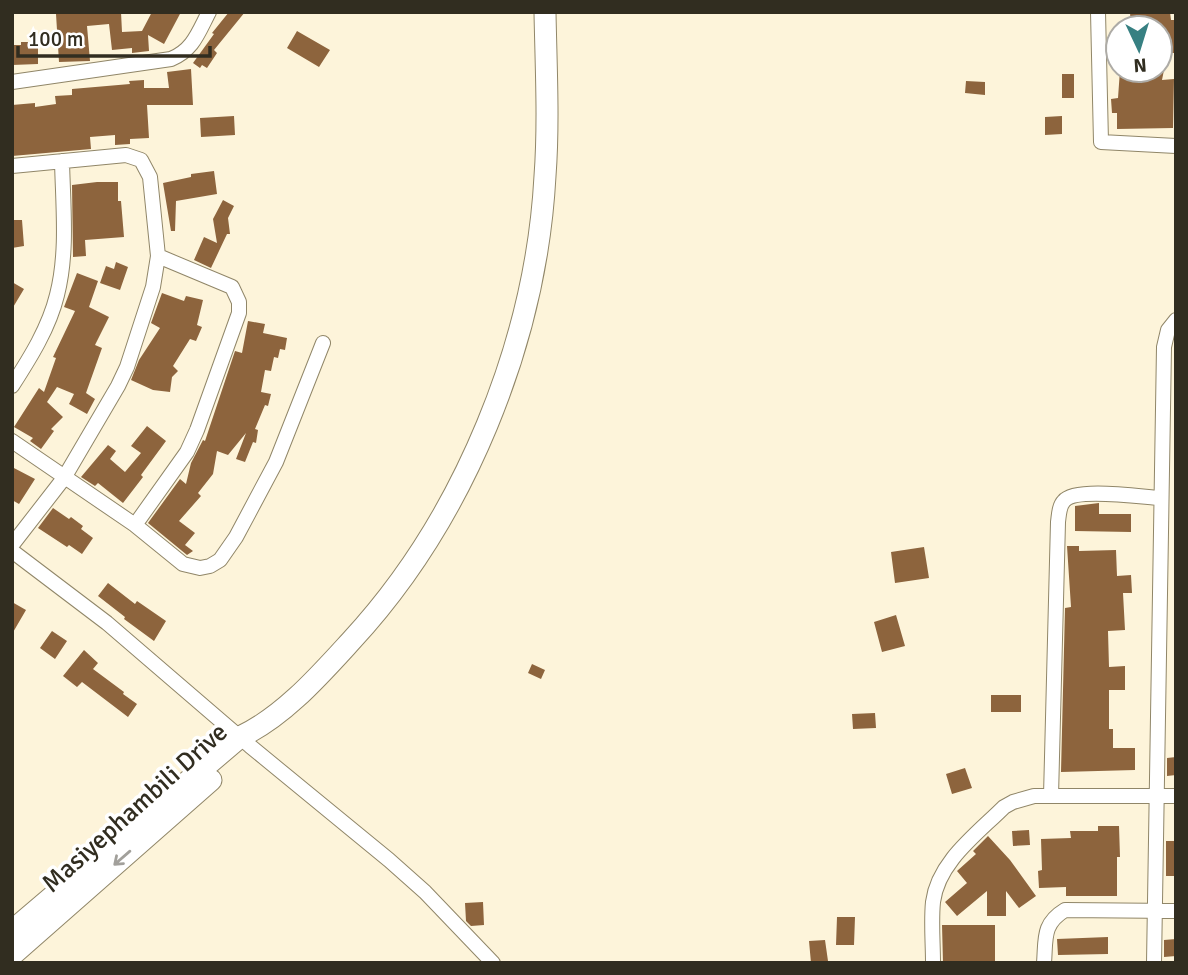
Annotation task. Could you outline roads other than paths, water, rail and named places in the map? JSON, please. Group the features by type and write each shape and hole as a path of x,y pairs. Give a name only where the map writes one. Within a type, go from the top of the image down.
{"main road":[{"name":"Masiyephambili Drive","path":"12,955 326,668 399,583 436,527 498,401 522,320 537,250 546,135 545,12"},
{"name":"Masiyephambili Drive","path":"12,931 249,737"}],"street":[{"path":"12,82 171,59 190,48 209,12"},
{"path":"1098,12 1101,142 1176,146"},
{"path":"12,166 126,155 141,160 150,177 158,256 153,287 127,367 118,386 64,478 12,545"},
{"path":"12,386 45,328 57,296 64,254 62,161"},
{"path":"135,525 187,452 239,313 239,302 232,286 158,256"},
{"path":"1154,963 1164,347 1168,330 1176,320"},
{"path":"12,441 135,525 183,564 200,568 210,566 220,560 236,537 276,462 323,343"},
{"path":"1051,796 1058,522 1061,503 1080,494 1161,498"},
{"path":"12,551 249,737 398,868 493,963"},
{"path":"933,963 933,902 940,879 954,857 1004,807 1034,796 1176,796"},
{"path":"1044,963 1046,930 1052,918 1065,910 1176,911"}]}
